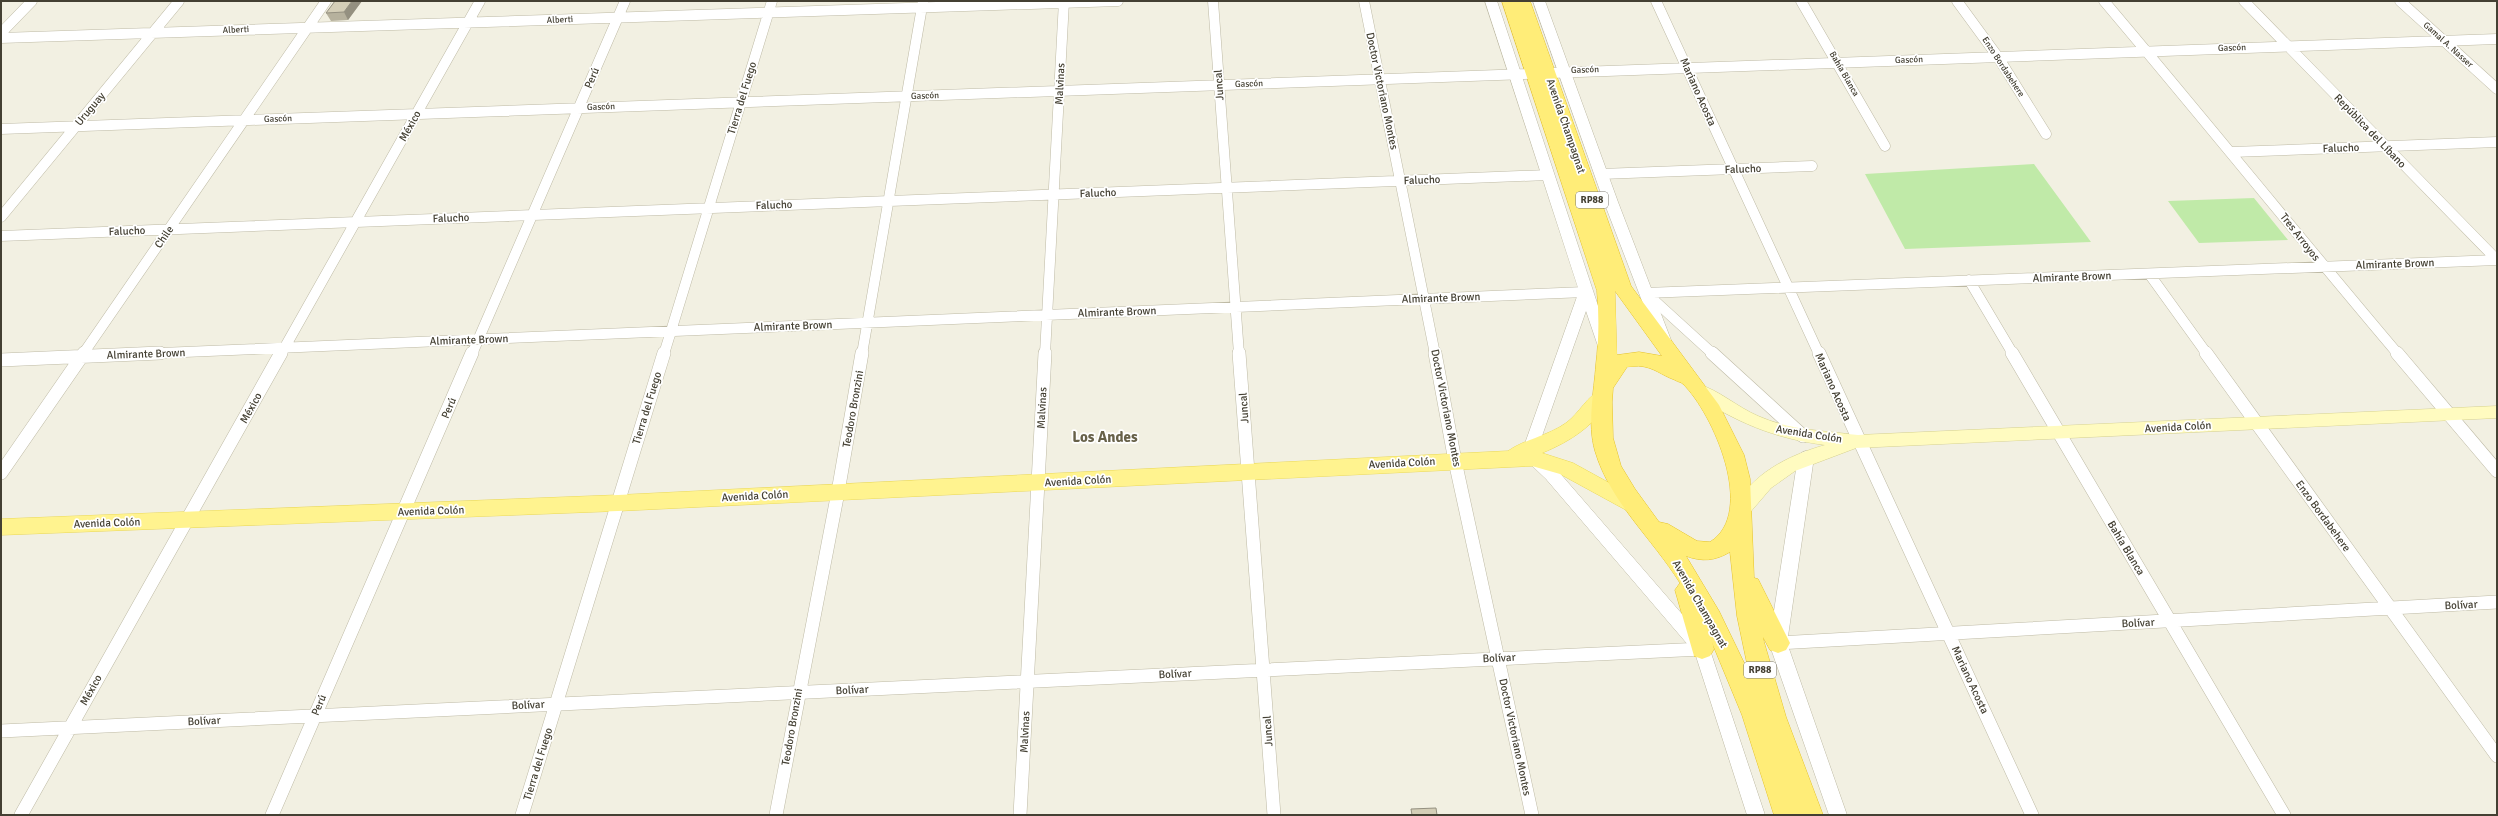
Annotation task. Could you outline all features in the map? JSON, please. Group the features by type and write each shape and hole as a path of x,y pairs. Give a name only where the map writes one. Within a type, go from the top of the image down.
{"highway":[{"name":"Avenida Champagnat","path":"1509,1 1548,72 1606,291 1608,312 1607,355 1601,420 1605,450 1612,469 1643,516 1680,565 1711,618 1733,663 1753,712 1787,815"},
{"name":"Avenida Champagnat","path":"1524,1 1622,287 1638,314 1670,353 1694,386 1722,428 1734,455 1741,481 1740,515 1748,616 1758,661 1771,708 1810,815"},
{"name":"Avenida Colón","path":"1603,393 1621,361 1639,357 1662,362 1694,386"},
{"name":"Avenida Colón","path":"1643,516 1685,546 1693,550 1706,552 1724,545 1733,536 1740,515"},
{"path":"1680,565 1702,649"},
{"path":"1744,575 1778,643"}],"main road":[{"name":"Avenida Colón","path":"1694,386 1740,416 1770,428 1803,436 1858,442 2497,412"},
{"name":"Avenida Colón","path":"1,527 618,504 1508,459 1532,454 1578,426 1588,417 1603,393"},
{"name":"Avenida Colón","path":"1740,515 1756,489 1775,472 1806,457 1858,442"},
{"name":"Avenida Colón","path":"1532,454 1566,468 1643,516"}],"street":[{"path":"1,33 32,1"},
{"name":"Uruguay","path":"1,217 179,1"},
{"name":"Chile","path":"1,473 326,1"},
{"name":"México","path":"21,815 480,1"},
{"name":"Perú","path":"272,815 625,1"},
{"name":"Alberti","path":"1,38 618,18 770,7 1118,1"},
{"name":"Juncal","path":"1213,1 1274,815"},
{"name":"Doctor Victoriano Montes","path":"1364,1 1425,299 1455,461 1532,815"},
{"name":"Avenida Champagnat","path":"1491,1 1513,73 1607,355"},
{"name":"Avenida Champagnat","path":"1539,1 1548,72 1601,174 1670,353"},
{"name":"Mariano Acosta","path":"1656,1 1789,288 1858,442 1949,633 2032,815"},
{"name":"Bahía Blanca","path":"1801,1 1885,146"},
{"name":"Enzo Bordabehere","path":"1957,1 1998,57 2046,134"},
{"name":"Tres Arroyos","path":"2104,1 2232,152 2324,267 2497,471"},
{"name":"República del Líbano","path":"2244,1 2497,260"},
{"name":"Gamal A. Nasser","path":"2400,1 2497,89"},
{"name":"Malvinas","path":"1020,815 1064,2"},
{"name":"Teodoro Bronzini","path":"776,815 798,692 838,492 923,4"},
{"name":"Tierra del Fuego","path":"522,815 770,7"},
{"name":"Gascón","path":"1,129 1513,73 2497,39"},
{"name":"Falucho","path":"2232,152 2497,142"},
{"name":"Falucho","path":"1601,174 1812,166"},
{"name":"Falucho","path":"1,236 1548,175"},
{"name":"Almirante Brown","path":"1646,293 1969,280 2150,275 2497,260"},
{"name":"Enzo Bordabehere","path":"2150,275 2497,756"},
{"name":"Bahía Blanca","path":"1969,280 2057,432 2284,815"},
{"path":"1532,454 1585,292"},
{"name":"Almirante Brown","path":"1,360 1585,292"},
{"name":"Avenida Champagnat","path":"1646,293 1803,436"},
{"name":"Avenida Champagnat","path":"1532,454 1552,475 1702,649 1756,815"},
{"path":"1806,457 1778,643 1838,815"},
{"name":"Bolívar","path":"1778,643 2497,602"},
{"name":"Bolívar","path":"1,731 1702,649"}],"green space":[{"path":"2034,164 2091,242 1905,249 1865,174"},
{"path":"2254,198 2288,240 2199,243 2168,201"}],"building":[{"path":"335,1 352,1 344,12 326,13"},
{"path":"1436,808 1437,815 1412,815 1411,809"}],"district":[{"name":"Los Andes","path":"1105,437"}]}
